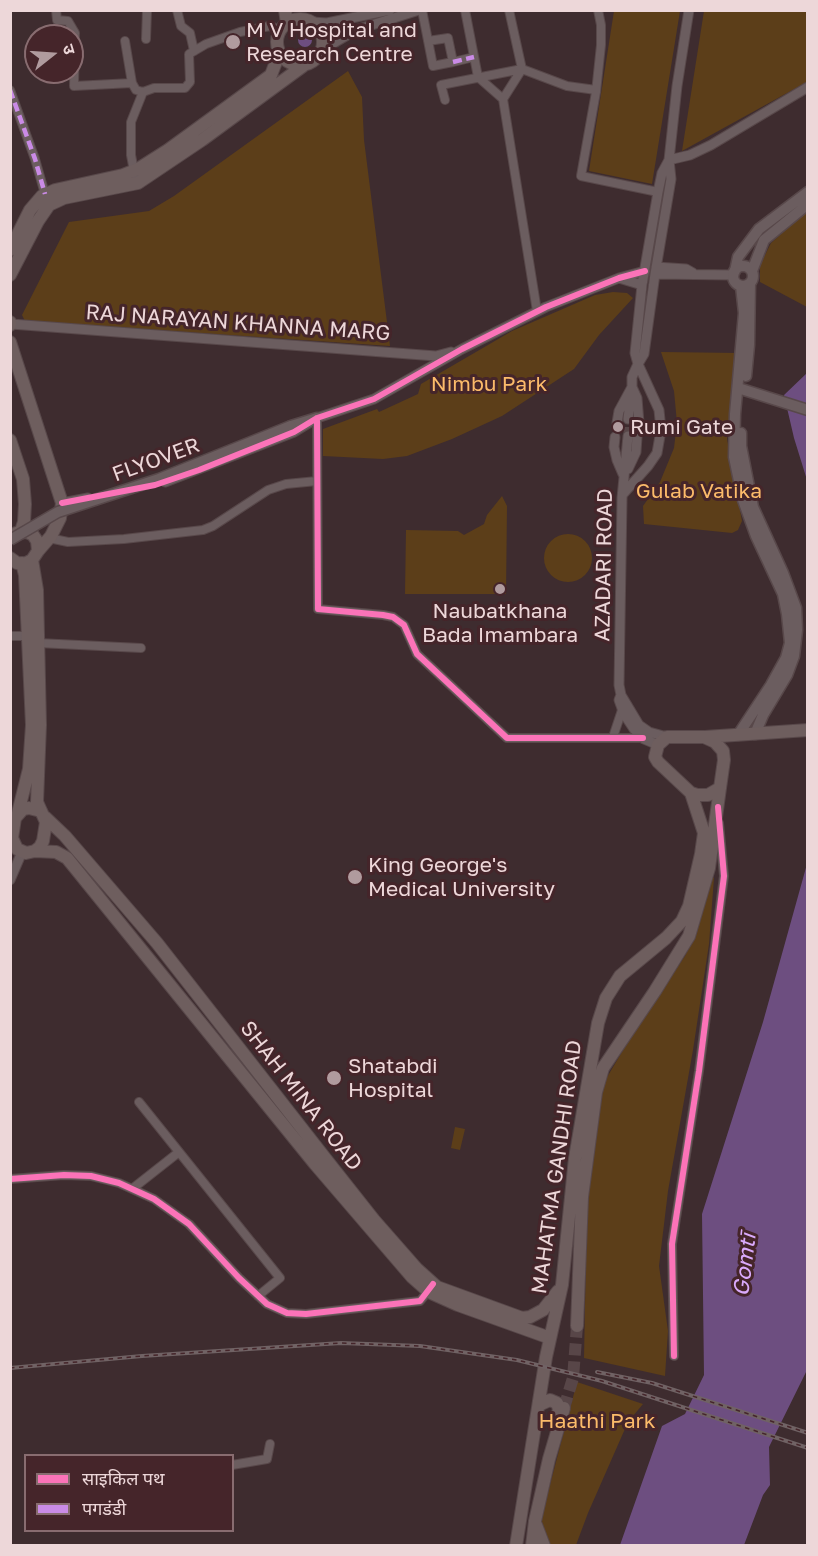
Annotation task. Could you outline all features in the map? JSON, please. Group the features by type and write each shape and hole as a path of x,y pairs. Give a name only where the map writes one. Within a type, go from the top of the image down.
{"main road":[{"path":"10,275 38,221 49,205 64,198 136,177 309,64 322,49 321,34 303,17 284,21 276,41 279,54 272,75 198,135"},
{"path":"279,54 289,63 303,66"},
{"path":"10,250 30,210 45,195 55,190 123,176 136,177"},
{"path":"746,285 735,283 734,273 738,257 759,229 807,192"},
{"path":"807,204 764,240 752,271 753,277 746,285 744,314 746,389 735,414 734,457 743,500 796,608 797,630 794,656 787,675 763,714 754,734 727,751 720,788 708,795 692,794 655,757 662,741 704,737 754,734 784,731 807,730"},
{"path":"734,273 743,267 752,271"},
{"path":"10,342 62,503 60,518 49,538 31,558 17,563 10,558"},
{"path":"746,389 807,410"},
{"name":"FLYOVER","path":"14,536 58,512 159,479 316,418"},
{"path":"10,440 23,479 25,504 24,522 14,536"},
{"path":"14,536 33,535 37,541 31,558 37,590 33,639 35,696 37,802 46,822 43,843 36,851 29,853 13,845 15,818 29,769 35,696"},
{"path":"738,735 771,685 786,658 790,643 788,614 783,594 762,538"},
{"path":"704,737 715,742 723,751 724,760"},
{"name":"MAHATMA GANDHI ROAD","path":"516,1545 546,1357 562,1285 575,1158 597,1067 682,947 694,921 709,868 720,788"},
{"name":"MAHATMA GANDHI ROAD","path":"577,1326 582,1197 596,1092 598,1023 606,998 620,976 666,938 682,921 689,906 704,832 692,794"},
{"path":"18,813 29,808 43,814"},
{"name":"SHAH MINA ROAD","path":"43,814 65,836 127,909 201,1000 235,1053 296,1129 431,1288 525,1330 550,1338"},
{"name":"SHAH MINA ROAD","path":"36,851 56,852 68,858 191,1009 235,1053"},
{"path":"117,918 127,909"},
{"path":"666,938 682,947"},
{"path":"191,1009 201,1000"},
{"name":"SHAH MINA ROAD","path":"431,1288 522,1318 530,1317 543,1310 562,1285"},
{"path":"525,1330 543,1348 546,1357"},
{"path":"539,1405 550,1400 558,1405 554,1431 556,1436"},
{"path":"532,1545 535,1521 564,1408"},
{"path":"535,1521 544,1545"}],"street":[{"path":"56,10 57,20 68,21 75,33 74,86 132,82"},
{"path":"146,39 147,10"},
{"path":"177,10 181,27 190,33 194,51"},
{"path":"303,17 327,23 390,10"},
{"path":"318,56 356,30 421,10 433,66 474,57"},
{"path":"465,10 478,77 503,99 537,312"},
{"path":"503,99 522,69 509,10"},
{"path":"598,10 601,45 596,90 581,176 658,192"},
{"path":"623,494 657,453 661,429 659,410 635,353 642,285 652,271 671,179 669,160 675,97 688,10"},
{"path":"125,41 132,82 136,90 144,92 154,88 185,88 190,82 189,54 206,44 240,32 284,21"},
{"path":"428,41 448,38 453,62"},
{"path":"445,100 441,85 522,69 567,86 596,90"},
{"path":"628,419 632,377 644,354 658,192 662,172 669,160 690,155 711,145 807,87"},
{"path":"10,90 35,159 45,195"},
{"path":"136,177 131,122 144,92"},
{"path":"62,503 155,485 294,432 316,418 374,399 462,349 537,312 619,278 652,271 686,276 693,273 734,273"},
{"path":"619,278 642,285"},
{"name":"RAJ NARAYAN KHANNA MARG","path":"10,323 436,356 462,349"},
{"path":"632,387 637,398 639,423"},
{"path":"617,423 620,411 632,387"},
{"path":"316,418 318,609 393,617 404,625 417,654 507,738 613,737 662,741"},
{"path":"624,477 636,452 633,436"},
{"name":"AZADARI ROAD","path":"615,437 614,447 624,477 619,685 622,710"},
{"path":"49,538 68,542 124,539 202,530 213,526 268,490 286,484 318,481"},
{"path":"10,636 141,648"},
{"path":"621,695 639,725 662,741"},
{"path":"613,737 622,710"},
{"path":"622,710 634,729 643,738"},
{"path":"674,1356 672,1244 699,1071 724,876 718,807"},
{"path":"10,880 13,845"},
{"path":"140,1102 280,1278 258,1296"},
{"path":"132,1189 179,1152"},
{"path":"10,1179 64,1175 91,1176 119,1183 154,1199 189,1224 267,1304 287,1312 306,1314 420,1301 431,1288"},
{"path":"234,1465 267,1459 270,1444"}],"green space":[{"path":"614,11 680,11 652,184 589,171"},
{"path":"704,11 807,11 807,82 682,151"},
{"path":"348,71 362,97 364,140 390,346 25,321 22,315 69,222 149,211 174,196"},
{"path":"807,211 807,307 760,282 760,265 771,243"},
{"name":"Nimbu Park","path":"613,292 627,293 633,298 599,335 574,369 502,416 407,456 383,459 323,456 323,429 377,409 379,412 418,394 421,384 512,331 595,295"},
{"name":"Gulab Vatika","path":"661,352 739,353 727,439 742,521 738,530 732,533 644,524 643,506 660,482 674,448 677,423 674,391"},
{"path":"502,496 507,506 506,594 405,594 406,530 458,531 464,535 484,524 487,515"},
{"path":"563,534 573,534 588,544 592,558 588,572 582,578 573,582 563,582 548,572 544,563 544,553 554,538"},
{"path":"710,876 714,878 709,944 668,1191 659,1266 668,1331 665,1376 584,1358 587,1201 596,1107 603,1084 635,1030 685,956 695,931"},
{"path":"455,1127 465,1129 460,1150 451,1148"},
{"name":"Haathi Park","path":"577,1382 643,1404 628,1422 576,1545 549,1545 541,1519"}],"water":[{"path":"305,33 310,35 312,40 310,45 305,47 300,45 298,40 300,35"},
{"path":"807,373 807,480 784,395"},
{"name":"Gomtī","path":"807,864 807,1370 769,1447 770,1485 763,1495 744,1545 620,1545 662,1426 685,1414 704,1375 702,1214 763,1022"}],"tunnel":[{"path":"628,419 628,436"},
{"path":"564,1408 573,1378 577,1326"}],"railway":[{"path":"10,1368 142,1356 341,1343 420,1346 517,1360 602,1381 808,1448"},
{"path":"597,1372 652,1383 808,1433"}],"marked path":[{"path":"453,62 474,57"},
{"path":"10,90 45,194"}],"cycle path":[{"path":"62,503 155,485 199,470 294,432 317,418 374,399 462,349 546,307 619,278 645,271"},
{"path":"317,418 318,609 393,617 404,625 417,654 507,738 643,738"},
{"path":"674,1356 672,1244 699,1071 724,876 718,807"},
{"path":"10,1179 64,1175 91,1176 119,1183 154,1199 189,1224 239,1278 267,1304 287,1313 306,1314 420,1301 433,1284"}],"place":[{"name":"M V Hospital and Research Centre","path":"233,42"},
{"name":"Rumi Gate","path":"618,427"},
{"name":"Naubatkhana Bada Imambara","path":"500,589"},
{"name":"King George's Medical University","path":"355,877"},
{"name":"Shatabdi Hospital","path":"334,1078"}]}
